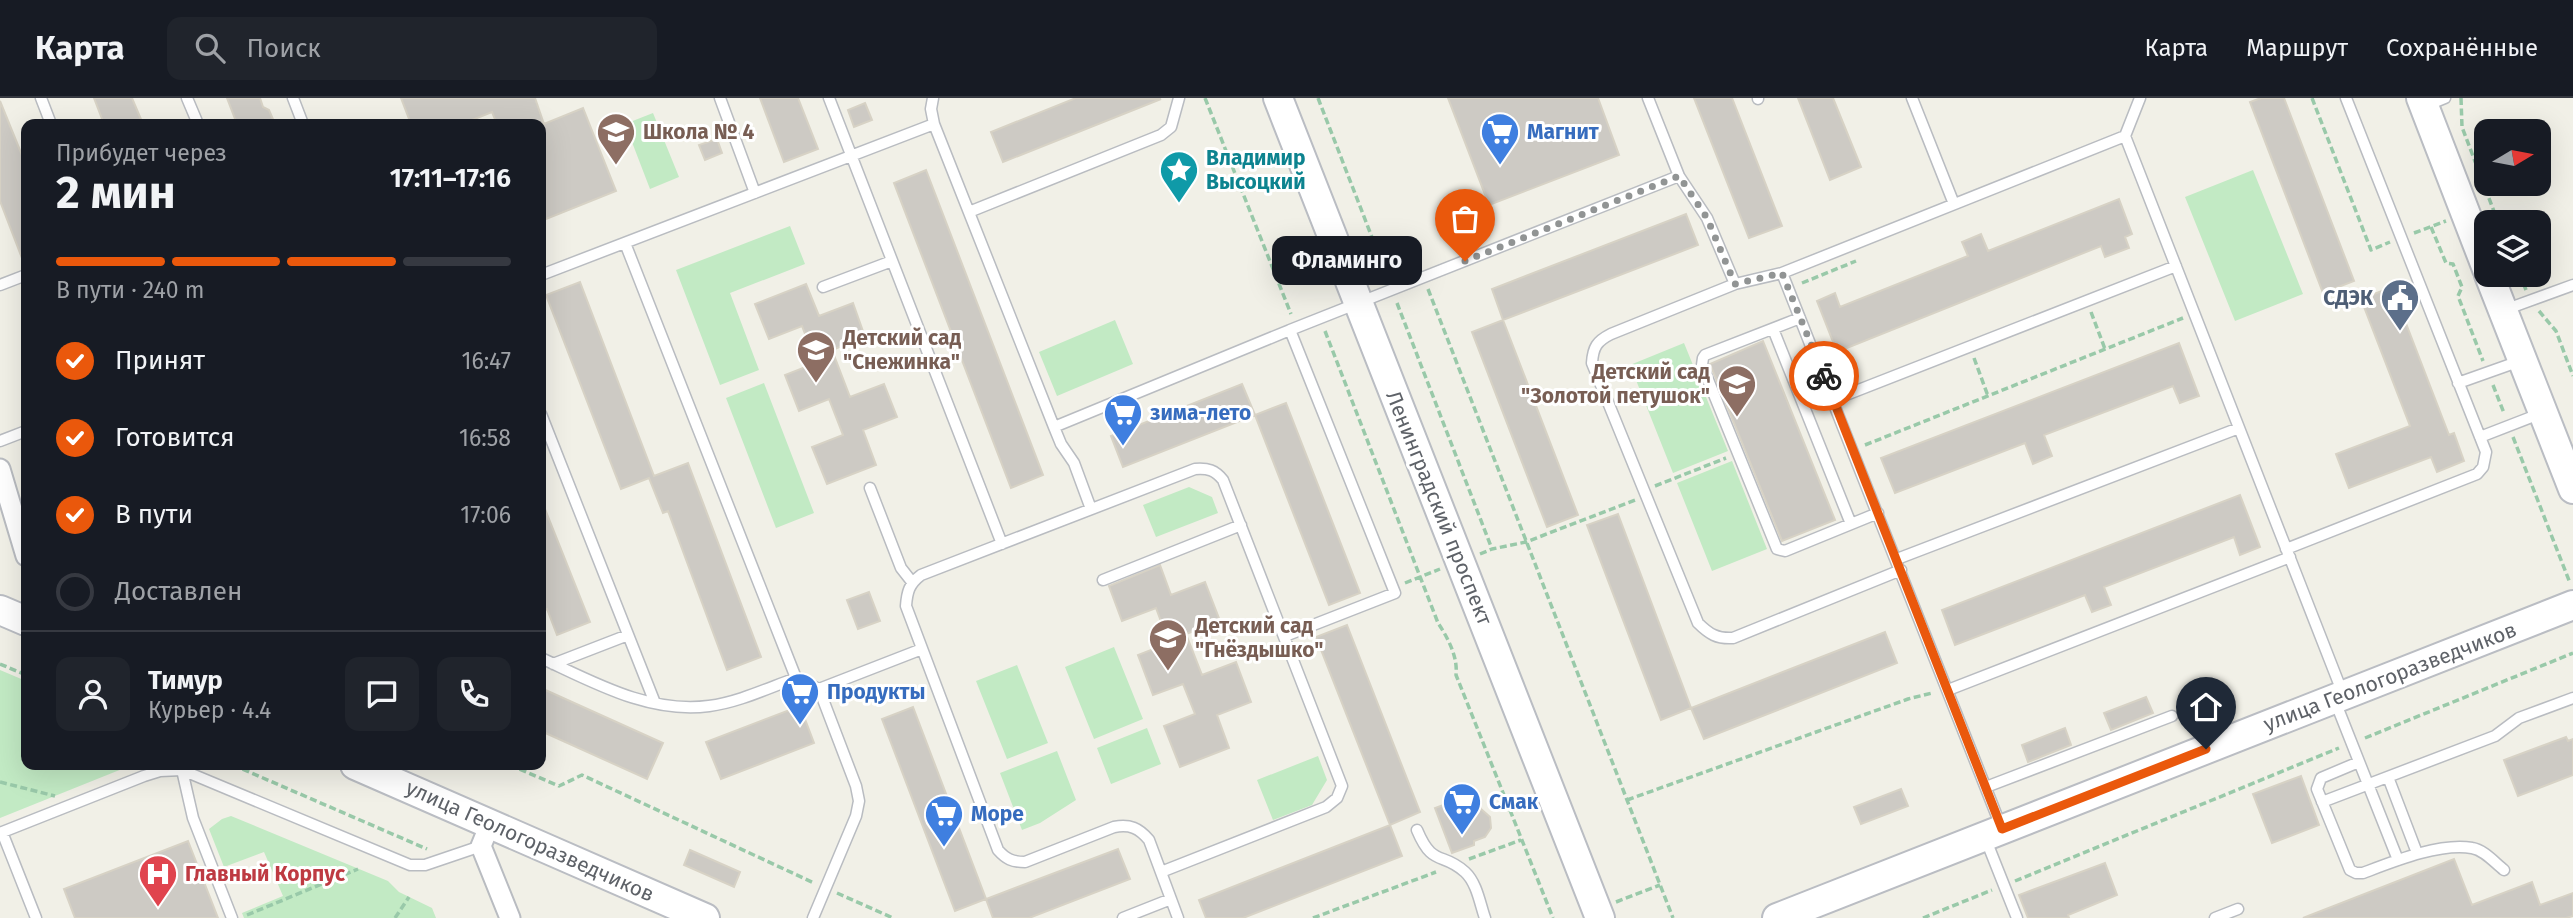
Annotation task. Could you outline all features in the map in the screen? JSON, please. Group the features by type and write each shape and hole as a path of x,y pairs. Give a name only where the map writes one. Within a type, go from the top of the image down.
{"main road":[{"name":"Ленинградский проспект","path":"1278,98 1600,918"},
{"path":"2430,101 2474,231"},
{"path":"2494,287 2573,489"},
{"name":"улица Геологоразведчиков","path":"1777,918 2573,605"},
{"path":"0,610 21,619"},
{"name":"улица Геологоразведчиков","path":"364,770 485,835 705,918"}],"street":[{"path":"0,469 21,539"},
{"path":"485,835 510,918"}],"lane":[{"path":"41,98 49,119"},
{"path":"187,98 196,119"},
{"path":"293,98 301,119"},
{"path":"720,98 755,193"},
{"path":"829,98 1002,544"},
{"path":"933,98 931,109 934,124 1054,428 1074,463 1091,509"},
{"path":"969,212 1161,135 1171,127 1179,98"},
{"path":"1648,98 1679,176 1707,218 1735,284"},
{"path":"1912,98 1954,204"},
{"path":"2140,98 2125,136 2288,553 2339,697 2351,743 2398,860"},
{"path":"1948,690 2477,474 2486,460 2486,452 2346,98"},
{"path":"546,273 934,124"},
{"path":"1901,570 1733,638 1722,639 1708,634 1698,623 1592,363 1593,351 1599,340 1611,334 1735,284 1782,273 2125,136"},
{"path":"1054,428 1290,330 1679,176"},
{"path":"625,243 796,678 819,689 856,786 859,801 856,816 813,918"},
{"path":"823,287 892,261"},
{"path":"1833,400 2176,265"},
{"path":"1782,273 1986,787 2004,886 2017,918"},
{"path":"0,285 21,277"},
{"path":"2503,310 2573,285"},
{"path":"1800,318 1703,358 1702,365 1777,550 1786,551 1878,513"},
{"path":"1773,329 1852,524"},
{"path":"1285,636 1395,593 1290,330"},
{"path":"2458,383 2522,360"},
{"path":"2480,437 2542,413"},
{"path":"546,427 655,703"},
{"path":"1897,559 2239,428"},
{"path":"0,441 21,433"},
{"path":"1161,872 1326,807 1337,798 1342,786 1223,480 1216,471 1205,468 1195,469 921,575 912,582 907,592 906,606 998,849 1005,858 1025,862 1114,827 1126,825 1140,830 1149,841 1178,918"},
{"path":"870,488 901,568 912,582"},
{"path":"1103,580 1241,525"},
{"path":"553,664 628,635"},
{"path":"819,689 922,649"},
{"path":"546,660 623,695 655,703 694,707 710,706 796,678"},
{"path":"2322,802 2495,736 2519,718 2573,698"},
{"path":"1986,787 2172,716"},
{"path":"2359,762 2321,778 2317,789 2350,870 2363,873 2417,853 2472,848 2481,851 2504,870"},
{"path":"36,918 1,832 160,771 181,770 401,863 425,865 485,835"},
{"path":"181,770 193,818 238,917"},
{"path":"2388,777 2417,853"},
{"path":"1417,830 1426,850 1467,874 1472,880 1485,918"},
{"path":"1123,918 1171,899"},
{"path":"2215,918 2238,909"}],"path":[{"path":"1205,98 1292,315 1324,329 1420,577 1457,664 1456,675 1553,918"},
{"path":"1318,98 1492,549"},
{"path":"2461,98 2462,127 2493,210"},
{"path":"2431,227 2446,263 2453,264 2462,287 2458,296 2565,569"},
{"path":"1423,278 1672,918"},
{"path":"2525,287 2530,300 2556,331 2573,376"},
{"path":"2086,300 2105,349"},
{"path":"1853,450 2194,314"},
{"path":"1970,346 1988,396"},
{"path":"1393,587 1492,549 1526,542 1738,453"},
{"path":"1923,918 2573,653"},
{"path":"0,664 21,673"},
{"path":"1627,800 1908,699 1948,690"},
{"path":"245,770 430,850"},
{"path":"522,770 559,786 582,775 893,918"},
{"path":"0,782 77,802"},
{"path":"1313,918 1521,839"},
{"path":"238,917 358,869"},
{"path":"395,918 409,897"}],"green space":[{"path":"653,113 679,177 650,189 625,124"},
{"path":"2253,170 2303,294 2235,321 2185,197"},
{"path":"790,226 805,264 730,293 759,370 720,385 676,270"},
{"path":"1115,320 1133,364 1057,396 1039,352"},
{"path":"1684,343 1728,451 1673,473 1630,365"},
{"path":"764,383 814,513 776,528 726,398"},
{"path":"1732,461 1767,549 1712,571 1677,483"},
{"path":"1189,487 1212,497 1218,513 1156,537 1143,505"},
{"path":"1114,647 1143,719 1094,739 1065,667"},
{"path":"1017,665 1048,743 1007,759 976,681"},
{"path":"0,670 21,679 21,770 120,770 0,818"},
{"path":"1147,728 1161,764 1111,784 1097,748"},
{"path":"1057,751 1076,800 1040,823 1022,830 1000,773"},
{"path":"1318,756 1327,780 1312,805 1273,820 1257,780"},
{"path":"231,816 388,881 399,892 432,908 436,918 244,918 242,913 283,896 264,852 224,867 209,829"}],"building":[{"path":"94,98 132,98 141,119 102,119"},
{"path":"227,98 260,98 263,107 269,110 273,119 235,119"},
{"path":"401,98 535,98 542,119 495,119 492,112 474,119 409,119"},
{"path":"760,98 798,98 818,149 784,162"},
{"path":"1076,98 1161,99 1003,162 991,132"},
{"path":"1448,98 1598,98 1619,155 1489,205"},
{"path":"1694,98 1732,98 1782,226 1749,238"},
{"path":"1798,98 1833,98 1861,167 1830,180"},
{"path":"2261,98 2284,98 2354,281 2323,293 2250,102"},
{"path":"0,101 21,153 21,256 0,201"},
{"path":"865,103 872,120 854,127 848,110"},
{"path":"583,108 616,191 546,219 546,123"},
{"path":"717,139 722,153 705,160 699,145"},
{"path":"926,170 1043,475 1011,488 894,183"},
{"path":"2119,199 2132,234 2125,237 2129,248 2105,257 2101,246 1837,352 1817,301 1835,293 1840,307 1968,256 1962,242 1981,234 1988,251"},
{"path":"1686,214 1698,245 1503,320 1492,289"},
{"path":"580,282 654,476 688,463 761,657 727,670 668,511 663,513 649,478 621,489 546,295"},
{"path":"806,284 819,316 853,303 865,337 832,350 850,397 884,384 897,417 863,430 876,465 827,484 812,447 843,435 829,399 799,411 785,375 816,363 802,326 769,339 755,304"},
{"path":"2392,287 2449,435 2454,433 2464,461 2437,472 2431,457 2349,488 2336,454 2410,426 2361,299"},
{"path":"1503,320 1578,515 1547,527 1472,332"},
{"path":"1763,341 1835,520 1782,541 1710,364"},
{"path":"2179,343 2199,396 2180,403 2173,386 2044,435 2052,456 2033,464 2025,443 1895,493 1881,458"},
{"path":"1242,384 1255,415 1123,467 1111,436"},
{"path":"1286,403 1360,593 1329,605 1255,415"},
{"path":"2240,495 2260,547 2240,555 2234,537 2104,587 2111,605 2092,612 2085,595 1955,645 1942,610"},
{"path":"546,512 590,622 557,635 547,609"},
{"path":"1618,514 1691,708 1661,720 1587,525"},
{"path":"1160,565 1171,595 1205,582 1220,621 1186,634 1202,675 1236,662 1251,702 1217,715 1229,748 1180,767 1164,726 1195,714 1183,684 1153,695 1138,655 1169,643 1156,608 1122,621 1109,586"},
{"path":"869,592 880,621 858,629 847,600"},
{"path":"1347,625 1420,812 1390,825 1316,637"},
{"path":"1885,632 1897,663 1704,739 1691,708"},
{"path":"546,690 663,743 647,779 546,733"},
{"path":"2146,697 2153,713 2111,730 2104,713"},
{"path":"800,706 814,743 721,779 706,742"},
{"path":"913,707 986,899 955,911 882,719"},
{"path":"2065,728 2071,745 2028,762 2022,745"},
{"path":"2566,737 2568,741 2573,739 2573,775 2518,796 2504,760"},
{"path":"2301,776 2319,825 2272,843 2253,794"},
{"path":"1901,789 1908,806 1861,824 1854,807"},
{"path":"1475,793 1481,809 1490,817 1491,828 1485,837 1474,841 1474,845 1452,853 1435,808"},
{"path":"1390,825 1402,856 1243,918 1206,918 1199,900"},
{"path":"188,841 218,918 75,918 64,889"},
{"path":"1118,849 1130,879 1029,918 993,918 986,899"},
{"path":"690,850 740,872 734,887 684,865"},
{"path":"2454,859 2472,905 2532,882 2540,905 2573,893 2573,916 2303,918"},
{"path":"2105,863 2117,895 2068,915 2069,918 2028,918 2019,895"}],"way so far":[{"path":"1465,261 1679,176 1707,218 1735,284 1782,273 1824,376"}],"place":[{"name":"Школа № 4","path":"616,166"},
{"name":"Магнит","path":"1500,166"},
{"name":"Владимир Высоцкий","path":"1179,204"},
{"name":"Фламинго","path":"1465,261"},
{"name":"СДЭК","path":"2400,332"},
{"name":"Детский сад \"Снежинка\"","path":"816,384"},
{"name":"Детский сад \"Золотой петушок\"","path":"1737,418"},
{"name":"зима-лето","path":"1123,447"},
{"name":"Детский сад \"Гнёздышко\"","path":"1168,672"},
{"name":"Продукты","path":"800,726"},
{"name":"Смак","path":"1462,836"},
{"name":"Море","path":"944,848"},
{"name":"Главный Корпус","path":"158,908"}],"route":[{"path":"1824,376 2002,829 2206,749"}]}
